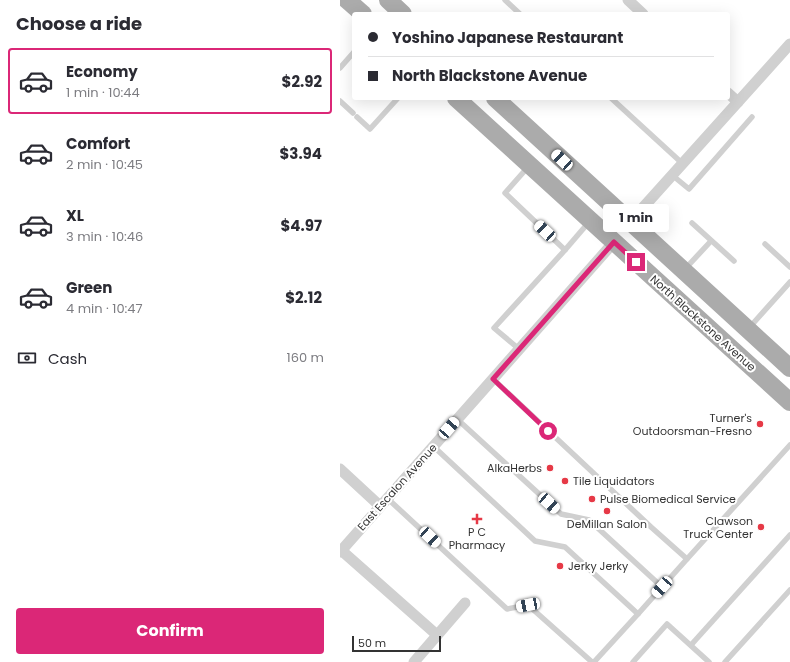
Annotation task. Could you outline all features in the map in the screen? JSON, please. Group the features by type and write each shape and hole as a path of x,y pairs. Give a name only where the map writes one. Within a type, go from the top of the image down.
{"main road":[{"path":"347,0 361,12"},
{"path":"388,0 401,12"},
{"name":"North Blackstone Avenue","path":"458,100 790,402"},
{"path":"497,100 790,368"},
{"path":"530,166 563,180 608,221 618,225 627,225 630,222"},
{"path":"614,242 621,240 631,241 637,244 668,271 684,271"}],"street":[{"path":"628,0 641,12"},
{"path":"630,222 790,44"},
{"path":"730,95 738,102"},
{"name":"East Escalon Avenue","path":"341,551 614,242"},
{"path":"340,470 384,502"},
{"path":"341,551 437,635"},
{"path":"414,662 465,603"}],"lane":[{"path":"505,0 518,12"},
{"path":"340,68 352,55"},
{"path":"357,117 370,129 396,100"},
{"path":"613,100 682,164"},
{"path":"340,101 352,113"},
{"path":"672,175 689,189 752,117"},
{"path":"530,166 505,193 565,250"},
{"path":"519,349 494,328 565,250 590,220"},
{"path":"692,223 734,261"},
{"path":"684,271 711,241"},
{"path":"765,244 790,267"},
{"path":"747,329 790,282"},
{"path":"493,379 687,559"},
{"path":"457,420 561,514 589,520 662,587"},
{"path":"384,502 507,609 528,605 593,662 790,445"},
{"path":"433,446 535,541 565,548 638,614"},
{"path":"691,645 790,535"},
{"path":"725,662 790,590"},
{"path":"633,662 667,624 709,662"}],"place":[{"name":"Turner's Outdoorsman-Fresno","path":"760,424"},
{"name":"AlkaHerbs","path":"550,468"},
{"name":"Tile Liquidators","path":"565,481"},
{"name":"Pulse Biomedical Service","path":"592,499"},
{"name":"DeMillan Salon","path":"607,511"},
{"name":"P C Pharmacy","path":"477,519"},
{"name":"Clawson Truck Center","path":"761,527"},
{"name":"Jerky Jerky","path":"560,566"}],"route":[{"path":"548,431 493,379 614,242 636,262"}]}
